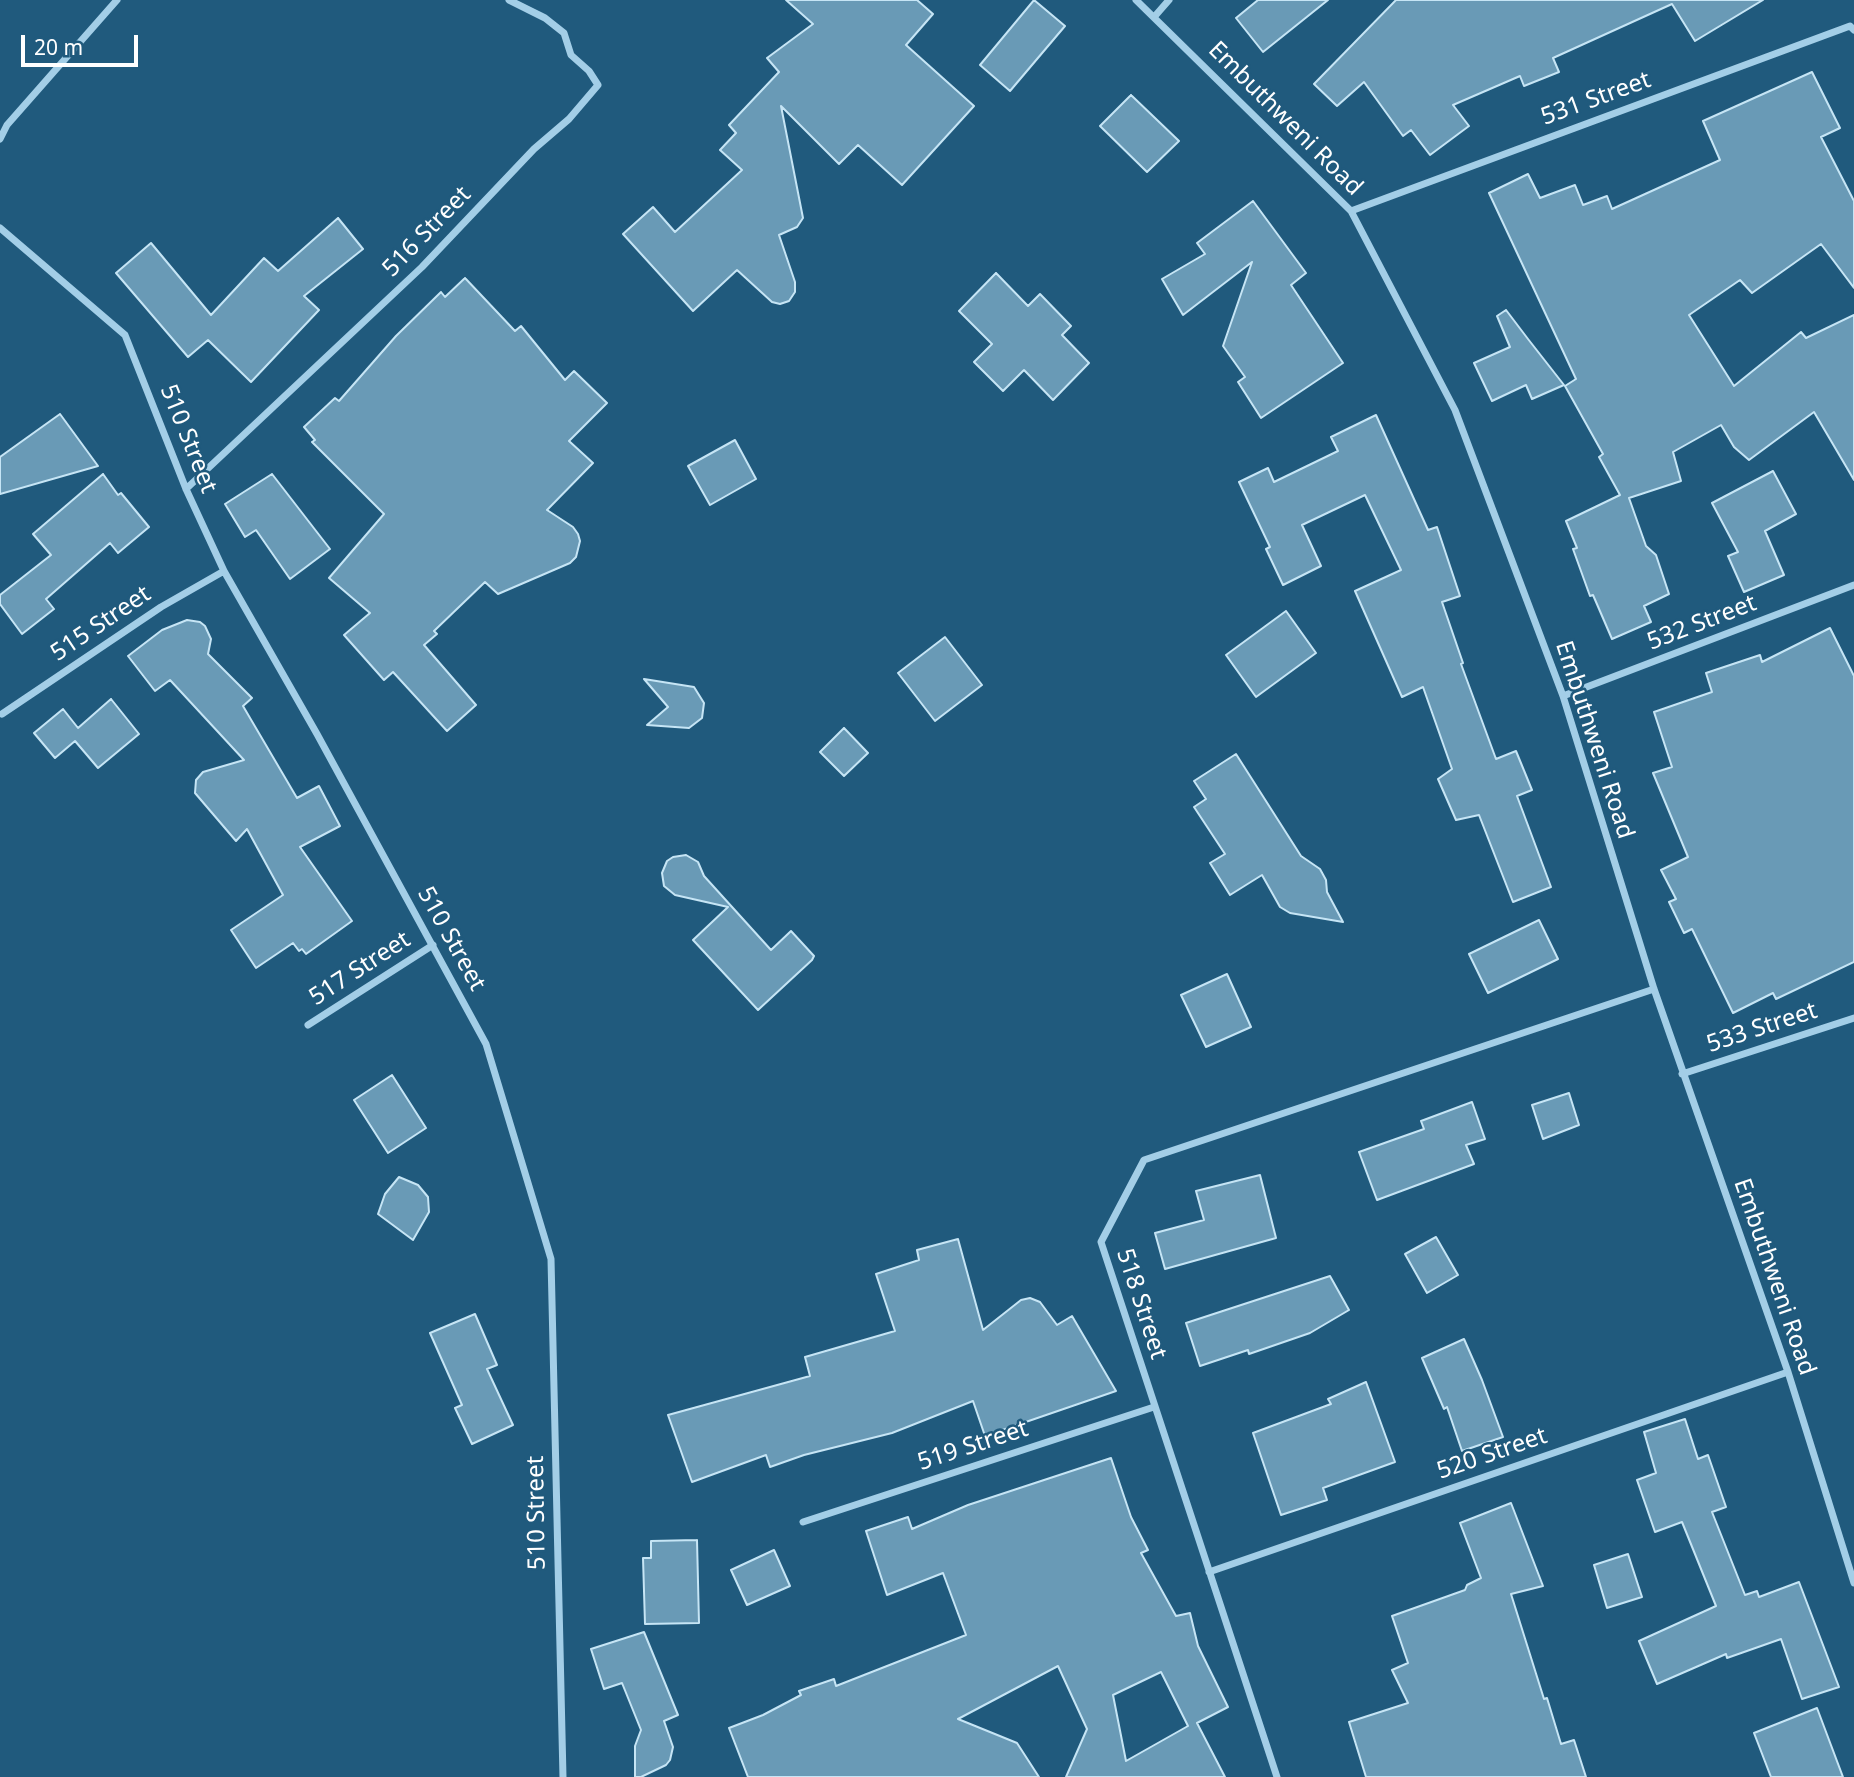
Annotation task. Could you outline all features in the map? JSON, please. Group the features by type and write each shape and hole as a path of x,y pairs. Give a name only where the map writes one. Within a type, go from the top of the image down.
{"street":[{"path":"0,139 7,125 117,0"},
{"name":"516 Street","path":"186,489 422,267 534,149 569,119 598,85 589,71 571,55 564,33 545,18 509,0"},
{"name":"Embuthweni Road","path":"1136,0 1351,211 1455,410 1563,696 1654,989 1788,1373 1851,1561 1854,1583"},
{"path":"1155,16 1169,0"},
{"name":"531 Street","path":"1351,211 1850,26 1854,30"},
{"name":"510 Street","path":"0,228 125,335 186,489 224,571 317,734 486,1044 551,1259 563,1777"},
{"name":"515 Street","path":"2,714 161,607 224,571"},
{"name":"532 Street","path":"1563,696 1854,585"},
{"name":"517 Street","path":"308,1025 432,945"},
{"name":"518 Street","path":"1277,1777 1101,1242 1144,1160 1654,989"},
{"name":"533 Street","path":"1682,1074 1854,1018"},
{"name":"520 Street","path":"1209,1573 1788,1373"},
{"name":"519 Street","path":"803,1522 1154,1407"}],"building":[{"path":"786,0 917,0 933,14 906,45 974,106 902,185 858,145 839,164 781,106 803,218 797,227 779,235 795,282 795,292 789,301 780,304 772,302 737,270 693,311 623,234 653,207 675,232 742,170 720,150 736,133 729,125 779,72 767,58 813,24"},
{"path":"1034,0 1065,26 1010,91 980,65"},
{"path":"1258,0 1328,0 1263,52 1236,18"},
{"path":"1396,0 1763,0 1695,41 1672,4 1553,58 1559,72 1524,86 1520,76 1453,105 1469,126 1430,155 1411,130 1403,136 1364,82 1337,106 1314,84"},
{"path":"1812,72 1840,128 1821,137 1854,201 1854,288 1821,244 1752,293 1740,280 1689,315 1734,386 1801,332 1806,338 1854,315 1854,480 1814,412 1749,460 1734,447 1721,425 1673,452 1681,481 1629,498 1646,546 1656,555 1669,594 1644,606 1651,622 1612,639 1593,595 1590,596 1573,549 1577,548 1566,521 1620,495 1599,457 1603,454 1565,386 1576,379 1489,193 1528,174 1540,198 1575,185 1583,205 1607,196 1612,209 1720,160 1703,121"},
{"path":"1131,95 1179,141 1147,172 1100,126"},
{"path":"1253,201 1306,273 1291,285 1343,363 1261,418 1238,382 1245,377 1223,346 1252,262 1183,315 1162,279 1205,254 1197,243"},
{"path":"338,218 363,249 304,296 319,310 251,382 208,340 188,357 116,273 151,243 211,315 264,258 278,271"},
{"path":"996,273 1028,306 1040,294 1071,326 1062,335 1089,363 1053,400 1024,370 1003,391 974,362 992,344 959,311"},
{"path":"465,278 515,331 521,326 565,380 574,371 607,403 569,441 593,463 547,510 573,527 578,534 580,541 576,557 570,563 498,594 485,582 434,631 437,634 424,645 476,705 447,731 393,672 384,680 344,635 370,613 329,578 384,514 312,442 315,440 304,427 335,398 339,401 396,336 441,292 445,297"},
{"path":"1506,310 1564,385 1532,399 1526,385 1492,401 1474,363 1510,347 1497,316"},
{"path":"60,414 98,466 0,494 0,457"},
{"path":"1376,415 1428,530 1437,527 1460,596 1442,602 1463,663 1461,664 1496,759 1516,751 1532,790 1517,796 1551,887 1513,902 1479,815 1456,820 1438,779 1452,769 1423,687 1402,697 1355,591 1401,570 1365,495 1302,525 1321,566 1283,585 1266,549 1270,547 1239,482 1268,468 1274,482 1338,451 1331,437"},
{"path":"735,440 756,479 710,505 688,466"},
{"path":"1773,471 1796,514 1765,531 1784,575 1744,592 1728,556 1738,552 1712,503"},
{"path":"103,474 118,495 121,493 149,527 118,553 110,543 46,599 54,609 22,634 0,604 0,595 51,555 33,534"},
{"path":"272,474 330,549 290,579 256,530 245,537 225,504"},
{"path":"1286,611 1316,653 1256,697 1226,655"},
{"path":"187,620 200,622 205,626 211,639 208,654 252,698 243,706 297,798 319,786 340,826 300,847 352,921 306,954 302,949 299,951 293,943 256,968 231,930 283,895 247,829 236,841 195,793 196,780 203,772 244,760 170,680 155,691 128,656 162,630"},
{"path":"1830,628 1854,676 1854,962 1776,999 1773,993 1733,1013 1692,929 1684,933 1669,902 1676,899 1661,870 1688,857 1653,773 1672,767 1654,712 1712,692 1706,673 1760,655 1762,662"},
{"path":"945,637 982,685 935,721 898,673"},
{"path":"644,679 694,687 704,703 702,718 689,728 647,725 668,707"},
{"path":"111,699 139,734 98,768 75,741 55,758 34,733 63,709 78,728"},
{"path":"844,728 868,753 844,776 820,752"},
{"path":"1236,754 1301,856 1320,869 1326,880 1327,892 1343,922 1290,913 1280,907 1262,875 1230,895 1210,863 1225,854 1194,807 1206,799 1194,781"},
{"path":"686,855 698,862 704,876 771,950 791,931 814,956 758,1010 693,940 728,907 675,895 664,886 662,873 667,861"},
{"path":"1539,920 1558,959 1488,993 1469,954"},
{"path":"1227,974 1251,1027 1206,1047 1181,995"},
{"path":"392,1075 426,1128 388,1153 354,1100"},
{"path":"1569,1093 1579,1125 1543,1139 1532,1105"},
{"path":"1472,1102 1485,1139 1466,1145 1474,1164 1377,1200 1359,1152 1424,1129 1421,1121"},
{"path":"1260,1175 1276,1238 1165,1269 1155,1233 1204,1220 1196,1191"},
{"path":"399,1177 418,1185 428,1197 429,1212 413,1240 378,1214 385,1194"},
{"path":"1436,1237 1458,1275 1427,1293 1405,1254"},
{"path":"958,1239 983,1330 1021,1300 1030,1298 1040,1302 1057,1325 1072,1316 1116,1391 985,1436 973,1401 892,1433 804,1455 770,1467 766,1455 692,1482 668,1415 810,1376 805,1357 895,1331 876,1274 919,1260 917,1250"},
{"path":"1330,1276 1349,1310 1310,1333 1249,1354 1248,1350 1200,1366 1186,1323"},
{"path":"475,1314 497,1365 487,1369 513,1425 472,1444 455,1408 462,1405 430,1333"},
{"path":"1464,1339 1503,1437 1462,1451 1447,1407 1444,1409 1422,1358"},
{"path":"1366,1382 1395,1462 1323,1488 1327,1500 1281,1515 1253,1433 1331,1404 1328,1399"},
{"path":"1685,1419 1698,1459 1708,1455 1726,1507 1712,1512 1745,1595 1757,1591 1759,1597 1799,1582 1839,1687 1802,1699 1781,1639 1727,1658 1726,1654 1657,1684 1639,1641 1716,1606 1682,1522 1655,1532 1637,1480 1656,1473 1644,1432"},
{"path":"1111,1458 1131,1517 1148,1550 1141,1553 1176,1616 1190,1613 1198,1646 1228,1707 1197,1723 1225,1777 1066,1777 1087,1729 1058,1666 958,1719 1017,1743 1039,1777 748,1777 729,1728 763,1715 801,1695 799,1691 834,1679 836,1686 966,1635 943,1573 887,1595 866,1531 908,1517 912,1529 968,1505","holes":["1161,1672 1188,1726 1126,1761 1113,1695"]},
{"path":"1511,1503 1543,1586 1511,1594 1561,1744 1574,1740 1586,1777 1366,1777 1349,1722 1408,1703 1392,1670 1408,1663 1392,1616 1465,1590 1467,1585 1481,1578 1460,1523"},
{"path":"697,1540 699,1623 645,1624 643,1558 651,1558 651,1541"},
{"path":"774,1550 790,1586 747,1605 731,1570"},
{"path":"1628,1554 1642,1597 1607,1608 1594,1565"},
{"path":"644,1632 678,1715 664,1721 673,1747 670,1760 666,1765 641,1777 635,1777 635,1746 641,1730 622,1683 604,1689 591,1649"},
{"path":"1817,1708 1843,1777 1771,1777 1754,1733"}]}
